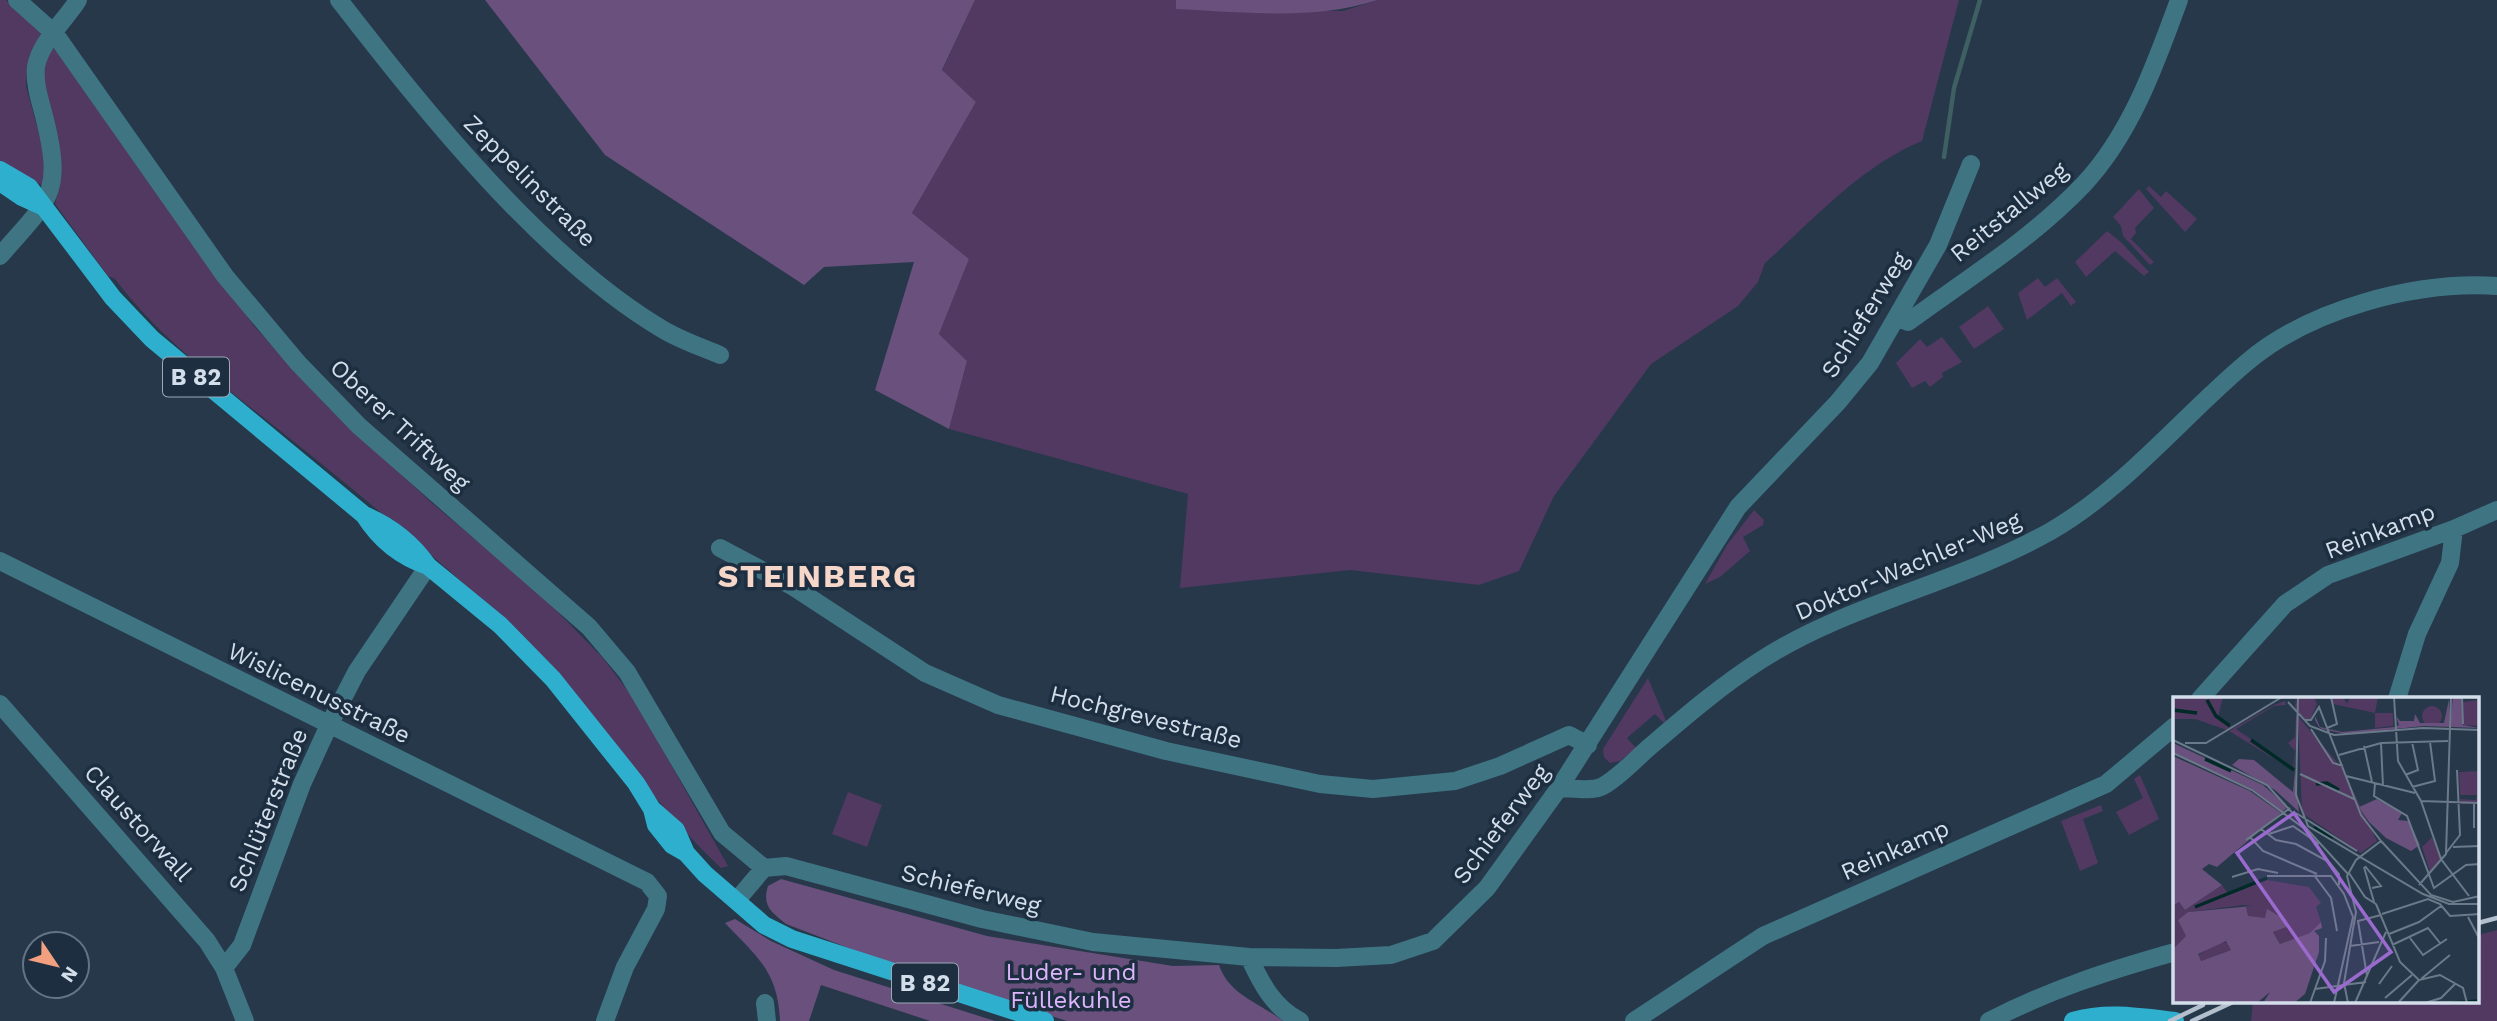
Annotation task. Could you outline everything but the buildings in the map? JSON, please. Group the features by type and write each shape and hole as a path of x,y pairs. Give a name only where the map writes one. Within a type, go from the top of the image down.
{"main road":[{"name":"B 82","path":"0,170 29,187 113,299 152,340 364,514 375,533 410,560 428,566 500,625 546,671 596,731 652,809 676,830 686,853 705,874 737,900 804,942 1045,1021"},
{"name":"B 82","path":"0,182 42,206"},
{"path":"2073,1021 2092,1016 2117,1015 2175,1021"}],"street":[{"name":"Oberer Triftweg","path":"17,0 55,34 225,276 298,363 359,426 589,627 627,672 722,833 764,868"},
{"path":"0,256 48,199 54,176 53,155 36,81 37,65 43,48 78,0"},
{"name":"Zeppelinstraße","path":"340,0 457,145 533,223 599,285 664,330 720,355"},
{"name":"Reitstallweg","path":"1898,318 1908,321 2022,239 2085,183 2132,112 2179,0"},
{"name":"Schieferweg","path":"764,868 786,866 982,919 1093,942 1249,957 1336,958 1391,955 1433,942 1487,888 1559,788 1738,507 1838,402 1870,363 1938,245 1971,164"},
{"name":"Doktor-Wachler-Weg","path":"1559,788 1601,788 1718,688 1770,654 1823,628 1983,565 2052,530 2109,490 2248,361 2302,327 2378,297 2473,285 2497,286"},
{"name":"Reinkamp","path":"2202,697 2286,604 2328,575 2454,529 2497,510"},
{"path":"2398,697 2413,645 2450,563 2454,529"},
{"name":"Hochgrevestraße","path":"720,548 792,586 925,673 998,705 1166,751 1320,784 1373,789 1455,781 1500,766 1569,734 1588,745"},
{"name":"Wislicenusstraße","path":"0,561 647,882 658,896 656,909 625,967 605,1021"},
{"name":"Schlüterstraße","path":"224,968 242,945 292,810 329,725 357,671 428,566"},
{"name":"Claustorwall","path":"0,704 183,911 224,968 245,1021"},
{"name":"Reinkamp","path":"1634,1021 1763,936 2106,784 2173,728"},
{"path":"737,900 764,868"},
{"path":"1989,1021 2047,992 2101,972 2173,954"},
{"path":"1249,957 1261,984 1274,1002 1300,1021"},
{"path":"765,1003 767,1021"}],"shaded area":[{"path":"0,0 6,0 41,32 27,70 26,86 45,156 45,187 0,161"},
{"path":"975,0 1176,0 1177,9 1343,11 1378,0 1959,0 1922,141 1858,179 1765,263 1758,282 1738,306 1651,364 1554,496 1519,571 1479,585 1350,570 1180,588 1188,494 949,429 967,361 939,334 969,259 912,213 976,102 942,71"},
{"path":"58,47 254,326 329,408 432,503 542,596 603,658 634,699 728,866 721,868 692,839 559,678 501,617 394,523 194,361 152,322 115,279 108,276 55,204 60,171 44,80 49,52"},
{"path":"2149,186 2161,197 2166,191 2197,219 2185,232 2146,189"},
{"path":"2139,189 2154,208 2135,228 2136,233 2131,239 2154,262 2150,265 2123,236 2121,226 2113,217"},
{"path":"2107,231 2149,272 2144,276 2115,251 2086,277 2075,262"},
{"path":"2038,278 2045,287 2057,278 2076,302 2071,306 2062,293 2027,320 2018,293"},
{"path":"1988,306 2004,329 1974,349 1959,327"},
{"path":"1942,337 1962,362 1942,373 1943,377 1930,387 1925,381 1912,388 1896,363 1920,339 1927,347"},
{"path":"1754,510 1764,520 1763,525 1743,537 1750,551 1720,577 1705,584 1727,545"},
{"path":"1648,678 1666,721 1664,723 1655,714 1627,738 1636,748 1620,761 1610,763 1604,757 1603,749"},
{"path":"2140,775 2159,819 2129,835 2116,812 2143,798 2134,779"},
{"path":"848,792 882,805 867,847 832,834"},
{"path":"2101,805 2103,811 2083,819 2098,863 2080,871 2061,821"},
{"path":"2497,930 2497,1021 2251,1021 2253,1004 2480,1004 2480,934"}],"green space":[{"path":"485,0 975,0 942,70 976,102 912,213 969,259 939,334 967,361 949,429 875,390 914,262 824,267 804,285 605,155"},
{"path":"1176,0 1378,0 1328,11 1278,14 1176,9"},
{"name":"Luder- und Füllekuhle","path":"781,879 987,936 1173,966 1219,965 1230,984 1246,998 1283,1021 1067,1021 906,970 786,924 772,912 766,899 768,886"},
{"path":"735,919 771,941 834,970 995,1021 930,1021 821,985 809,1021 780,1021 775,989 764,966 725,923"}],"waterway":[{"path":"1944,157 1954,88 1980,0"}],"railway":[{"path":"2480,922 2497,918"},
{"path":"2192,1021 2229,1004"},
{"path":"2170,1021 2203,1005"}],"district":[{"name":"STEINBERG","path":"818,576"}]}
